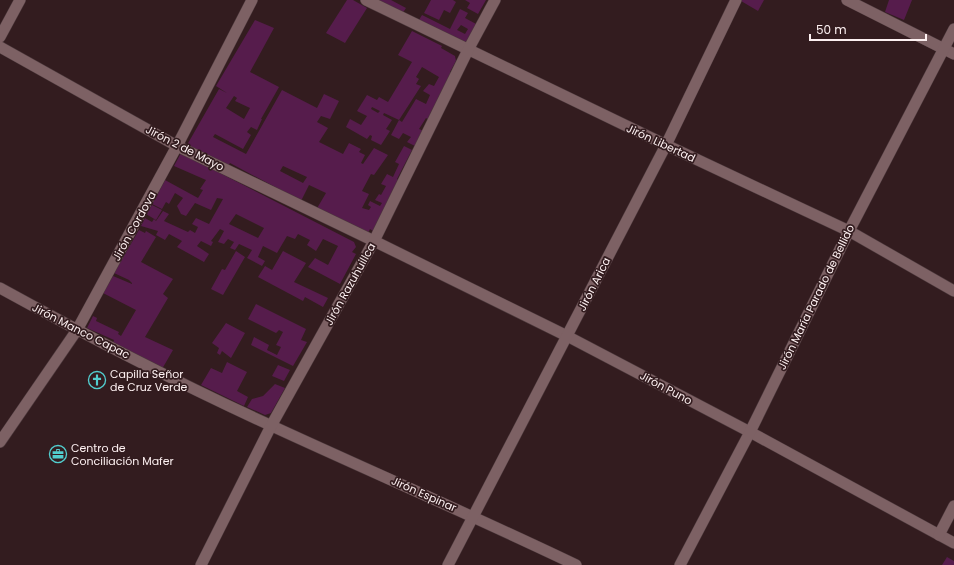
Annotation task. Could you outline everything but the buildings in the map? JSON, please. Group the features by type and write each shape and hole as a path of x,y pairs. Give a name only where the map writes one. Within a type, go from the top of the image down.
{"street":[{"path":"0,37 20,0"},
{"name":"Jirón Cordova","path":"0,442 77,330 177,146 252,0"},
{"name":"Jirón Libertad","path":"366,0 666,145 849,231 954,291"},
{"name":"Jirón Razuhuillca","path":"201,565 271,426 374,240 468,50 495,0"},
{"name":"Jirón Arica","path":"448,565 666,145 736,0"},
{"path":"847,0 949,52"},
{"name":"Jirón María Parado de Bellido","path":"680,565 750,432 849,231 949,52 954,29"},
{"name":"Jirón 2 de Mayo","path":"0,47 177,146 374,240"},
{"name":"Jirón Puno","path":"374,240 567,336 750,432 954,543"},
{"name":"Jirón Manco Capac","path":"0,288 77,330 271,426"},
{"name":"Jirón Espinar","path":"271,426 474,516 576,565"},
{"path":"939,535 954,506"}],"place":[{"name":"Capilla Señor de Cruz Verde","path":"97,380"},
{"name":"Centro de Conciliación Mafer","path":"58,454"}]}
